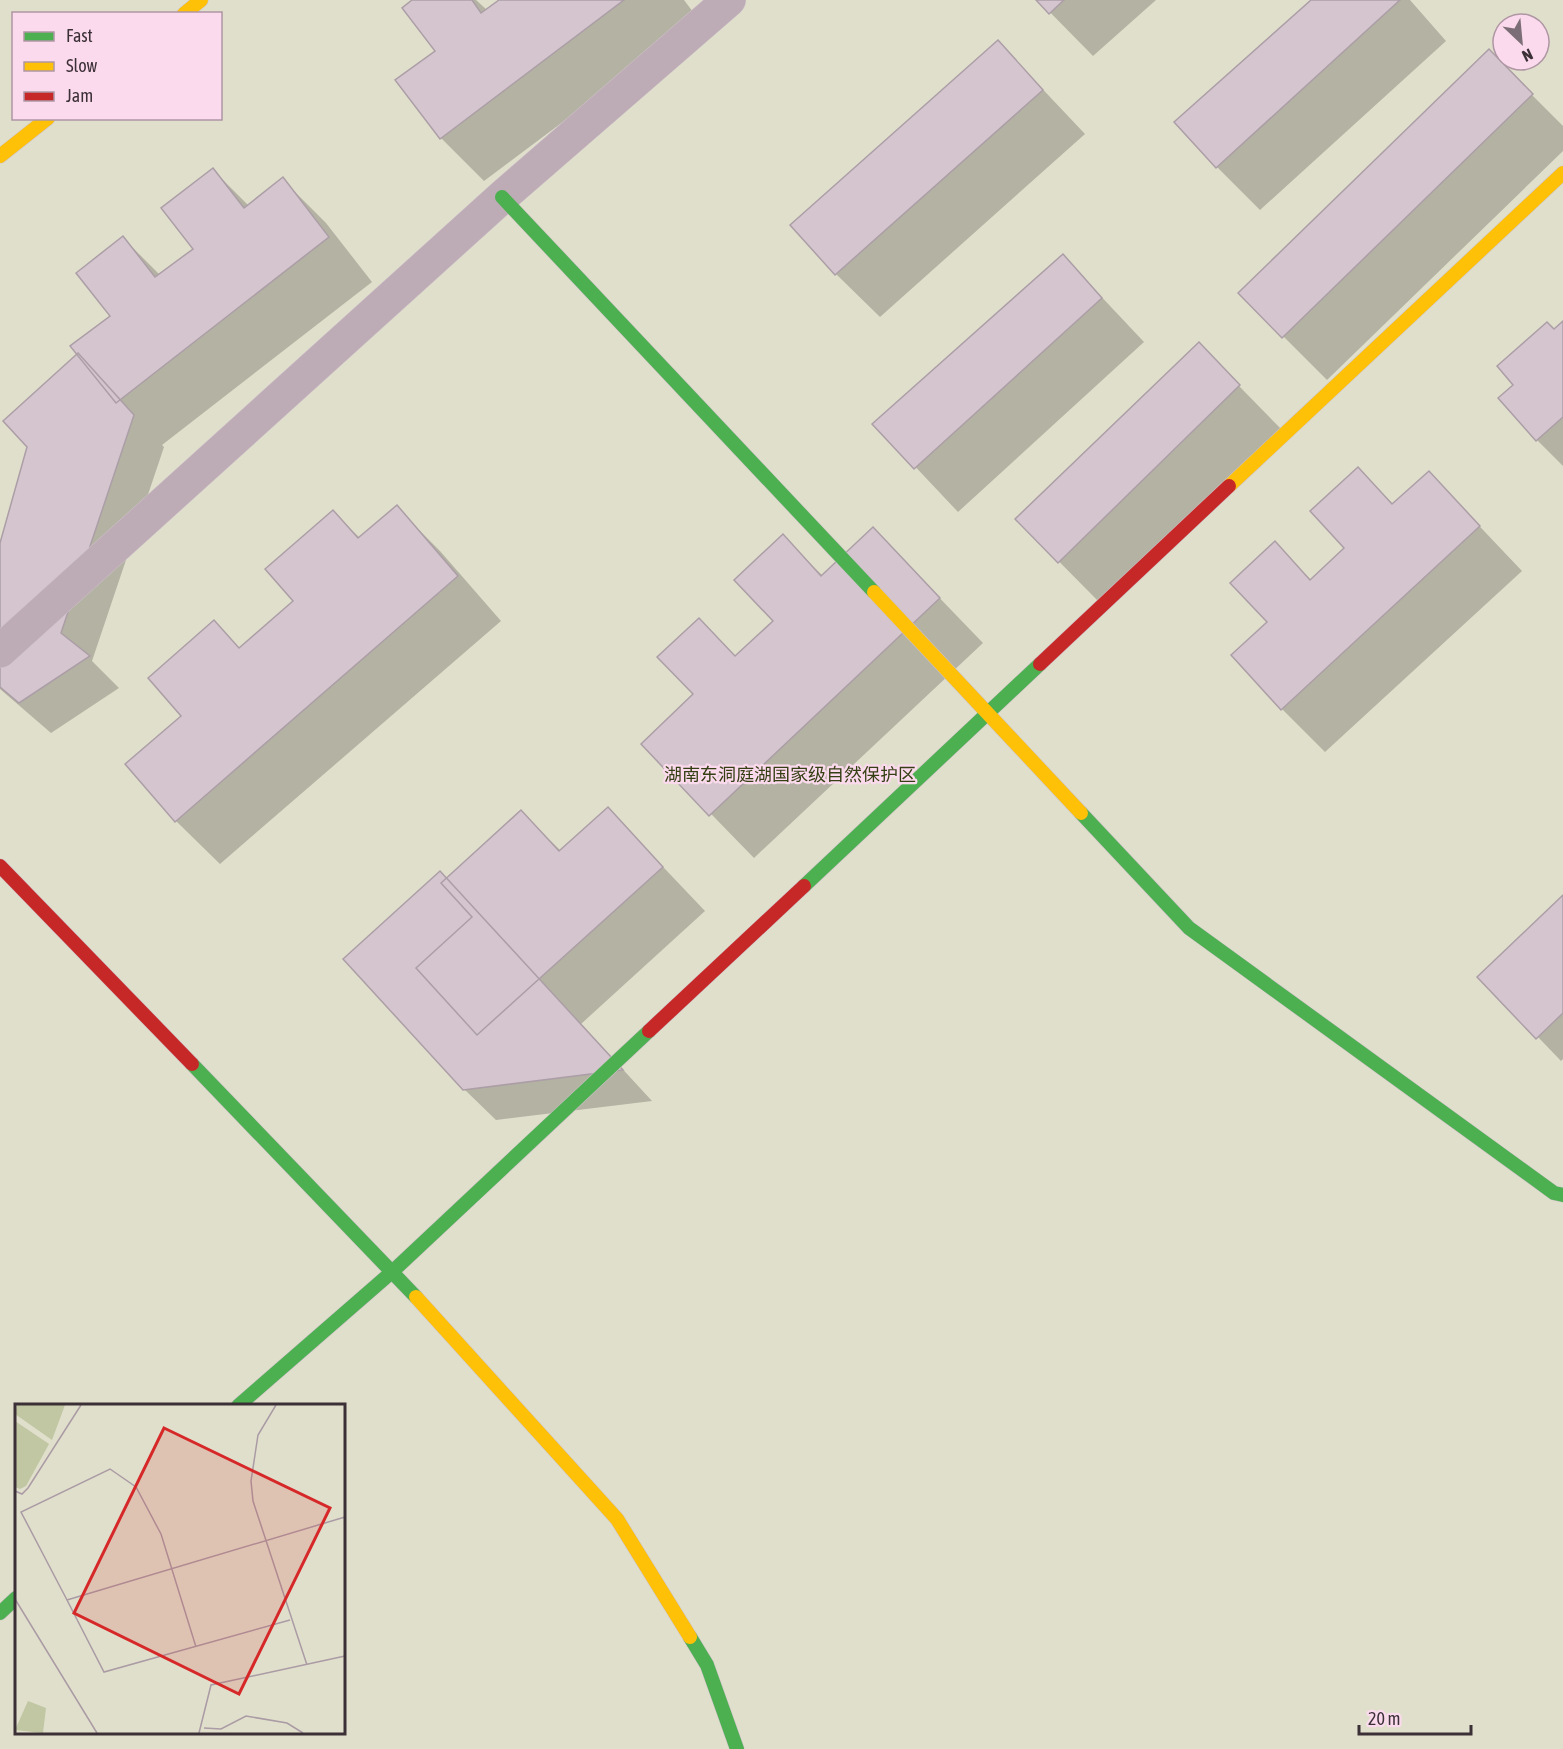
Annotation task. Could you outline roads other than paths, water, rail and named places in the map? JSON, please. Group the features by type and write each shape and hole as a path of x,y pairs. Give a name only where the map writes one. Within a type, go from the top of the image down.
{"street":[{"path":"186,12 201,0"},
{"path":"0,651 502,197 729,0"},
{"path":"0,156 45,120"},
{"path":"240,1404 393,1271 1563,173"},
{"path":"502,197 1189,927 1554,1193 1563,1195"},
{"path":"0,866 393,1271 617,1519 707,1665 737,1749"},
{"path":"0,1613 15,1600"}],"park label":[{"name":"湖南东洞庭湖国家级自然保护区","path":"790,774"}]}
